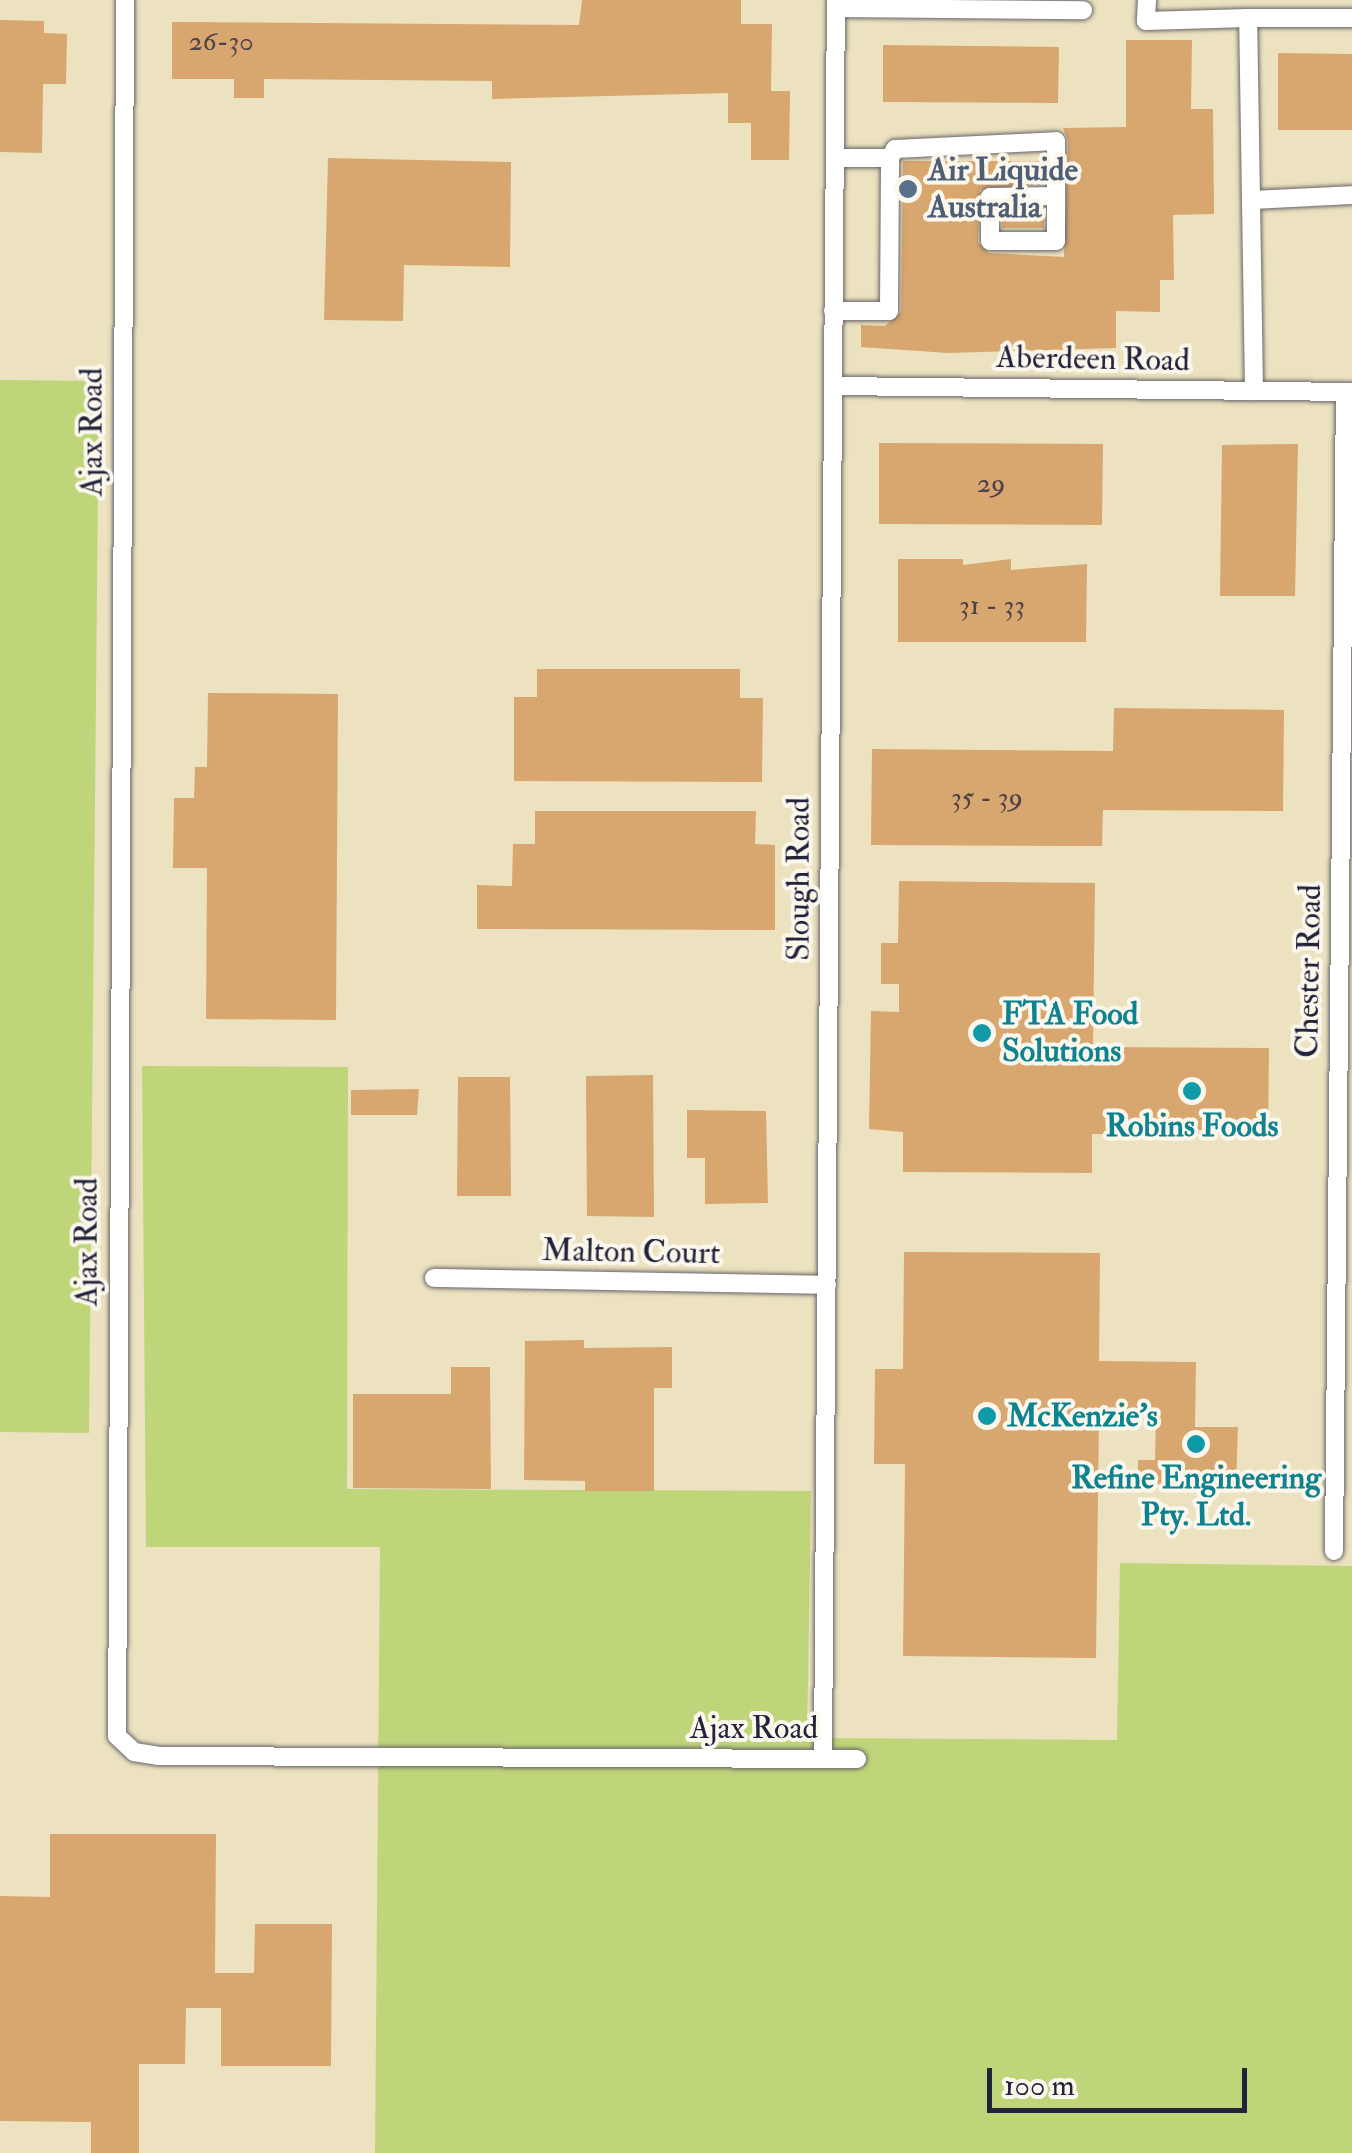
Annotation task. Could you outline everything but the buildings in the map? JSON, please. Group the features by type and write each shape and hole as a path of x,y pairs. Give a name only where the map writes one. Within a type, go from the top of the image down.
{"street":[{"name":"Ajax Road","path":"124,0 116,1736 134,1752 158,1756 856,1759"},
{"path":"1146,0 1146,21 1352,18"},
{"name":"Slough Road","path":"824,1758 836,4"},
{"path":"836,4 1083,10"},
{"path":"1248,18 1254,390"},
{"path":"833,311 889,311 890,158 895,149 1056,141 1056,196 1056,241 990,241 990,197 1056,196"},
{"path":"834,158 890,158"},
{"path":"1251,200 1352,195"},
{"name":"Aberdeen Road","path":"833,386 1348,392"},
{"name":"Chester Road","path":"1334,1551 1348,392"},
{"name":"Malton Court","path":"434,1278 826,1286"}],"green space":[{"path":"0,380 99,381 89,1433 0,1432"},
{"path":"142,1066 348,1067 347,1489 811,1491 807,1738 1117,1740 1120,1563 1352,1566 1352,2153 375,2153 380,1547 146,1547"}],"place":[{"name":"Air Liquide Australia","path":"908,189"},
{"name":"FTA Food Solutions","path":"982,1033"},
{"name":"Robins Foods","path":"1192,1091"},
{"name":"McKenzie's","path":"987,1416"},
{"name":"Refine Engineering Pty. Ltd.","path":"1196,1444"}]}
